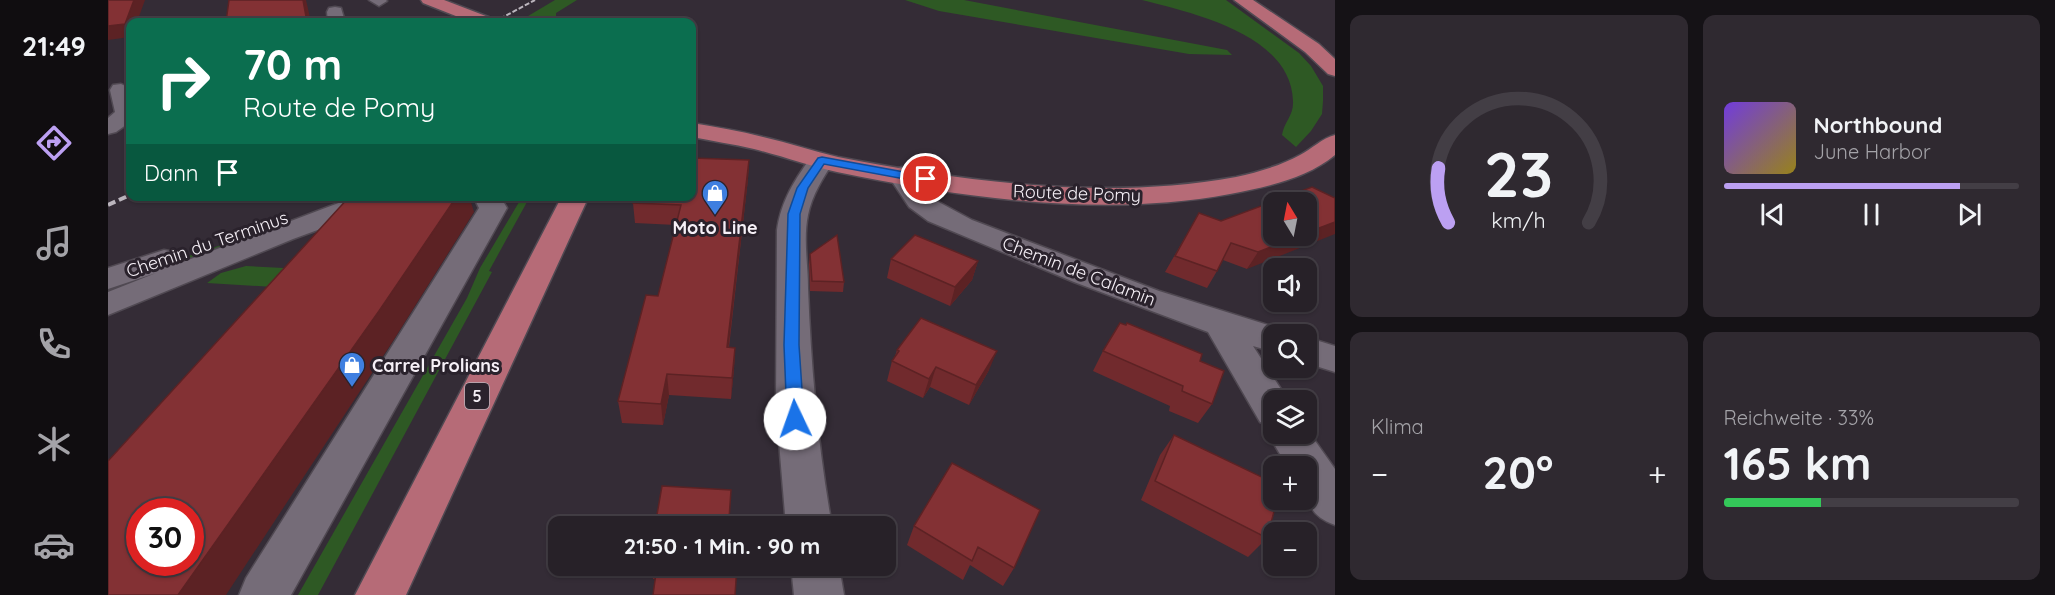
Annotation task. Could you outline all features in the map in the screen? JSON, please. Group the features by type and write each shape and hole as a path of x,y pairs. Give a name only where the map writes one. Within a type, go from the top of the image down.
{"main road":[{"path":"429,0 474,18"},
{"path":"1242,0 1312,48 1335,70"},
{"name":"Route de Pomy","path":"696,131 756,142 816,159 902,176 1044,195 1104,197 1198,191 1265,178 1293,169 1319,155 1335,142"},
{"name":"Route de Pomy","path":"696,146 816,159"},
{"name":"5","path":"380,595 574,201"}],"street":[{"path":"108,127 119,121 126,113 120,90"},
{"path":"808,516 795,409 792,345 793,234 794,214 816,159"},
{"name":"Chemin de Calamin","path":"902,176 910,192 926,207 959,223 1051,262 1221,324 1263,337"},
{"name":"Chemin du Terminus","path":"108,279 327,201"},
{"path":"108,304 284,233 370,201"},
{"path":"264,595 492,208 488,201"},
{"path":"1221,324 1263,393"},
{"path":"1317,353 1335,359"},
{"path":"1295,444 1335,506"},
{"path":"816,576 819,595"}],"green space":[{"path":"555,0 577,0 556,13 556,18 525,18"},
{"path":"905,0 964,0 1227,50 1232,55 1189,54 939,11"},
{"path":"1142,0 1226,0 1299,53 1311,66 1323,86 1322,114 1311,131 1296,147 1282,135 1293,106 1288,78 1276,59 1258,43 1236,30 1211,20"},
{"path":"343,201 349,201 108,289 108,283"},
{"path":"520,201 526,201 489,271 492,272 318,595 298,595 467,298 480,268"},
{"path":"246,266 323,270 307,289 207,283 221,273"}],"building":[{"path":"108,0 134,0 125,24 108,26"},
{"path":"229,0 303,0 306,18 227,18"},
{"path":"696,158 749,160 727,347 735,348 732,378 667,374 661,404 618,401 646,295 658,296 681,205 633,203 634,201 696,201"},
{"path":"1312,187 1335,198 1335,222 1317,229 1317,192 1299,192"},
{"path":"345,201 454,201 379,311 204,558 204,498 126,498 126,576 191,576 178,595 108,595 108,461"},
{"path":"1263,205 1263,246 1274,246 1258,252 1231,243 1217,271 1175,256 1199,213 1221,221"},
{"path":"837,235 844,282 812,281 810,254"},
{"path":"915,235 978,261 955,287 891,259"},
{"path":"921,318 997,351 976,385 936,367 929,379 892,361 899,351 897,350"},
{"path":"1120,323 1126,325 1127,323 1202,354 1200,361 1224,371 1212,404 1182,391 1183,386 1103,351"},
{"path":"1174,435 1263,478 1263,510 1274,510 1271,522 1263,522 1263,536 1155,481"},
{"path":"952,463 1040,510 1014,568 978,547 972,561 914,526"},
{"path":"662,486 731,490 729,516 657,516"},
{"path":"656,576 736,576 735,595 653,595"}],"railway":[{"path":"501,18 535,0"},
{"path":"108,205 126,197"}],"place":[{"name":"Moto Line","path":"715,216"},
{"name":"Carrel Prolians","path":"352,388"}],"route":[{"path":"795,419 792,345 793,234 794,214 803,188 822,160 926,179"}]}
